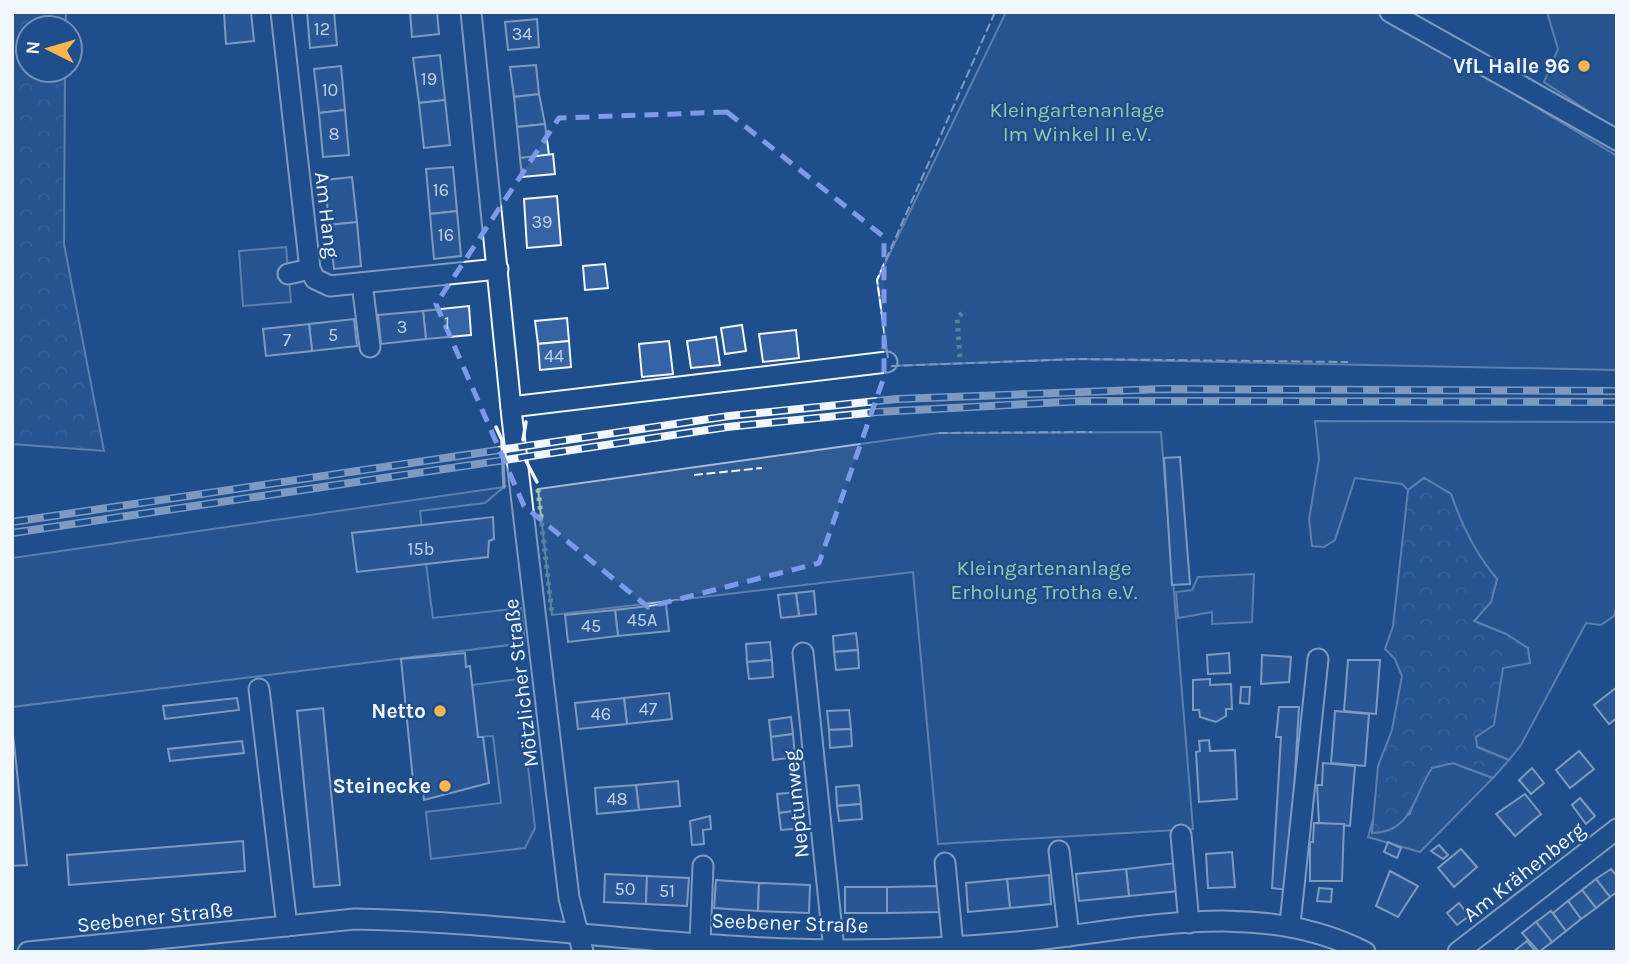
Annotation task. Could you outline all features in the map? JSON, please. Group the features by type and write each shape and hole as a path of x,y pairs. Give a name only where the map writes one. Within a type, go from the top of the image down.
{"street":[{"name":"Am Hang","path":"281,12 310,269 322,284 362,283 498,269"},
{"name":"Mötzlicher Straße","path":"471,12 511,407 569,898 581,943"},
{"path":"1390,12 1617,140"},
{"path":"288,274 310,269"},
{"path":"362,283 370,347"},
{"path":"511,407 887,362"},
{"name":"Neptunweg","path":"803,653 834,950"},
{"path":"1290,924 1318,659"},
{"path":"259,689 287,926"},
{"name":"Am Krähenberg","path":"1458,952 1617,829"},
{"path":"1181,835 1189,923"},
{"path":"1059,851 1069,936"},
{"path":"945,863 953,946"},
{"path":"699,942 703,866"},
{"name":"Seebener Straße","path":"28,952 355,919 409,920 581,943 699,942 728,948 834,950 953,946 1189,923 1252,920 1290,924 1335,936 1365,952"}],"highlighted area":[{"path":"727,112 884,237 884,377 819,563 648,607 524,506 436,304 559,118"}],"shaded area":[{"path":"1006,12 1379,12 1617,156 1617,370 1079,359 889,366 877,280"},
{"name":"VfL Halle 96","path":"1547,12 1617,12 1617,130 1544,82 1558,49"},
{"path":"286,247 291,302 243,306 239,251"},
{"path":"1315,421 1617,422 1617,605 1614,616 1601,625 1586,623 1521,745 1509,760 1476,746 1476,737 1500,683 1506,634 1474,621 1491,602 1497,579 1480,558 1461,523 1451,494 1424,478 1408,490 1402,484 1355,478 1335,540 1324,547 1312,546 1309,519 1319,459"},
{"name":"Kleingartenanlage Erholung Trotha e.V.","path":"1161,432 1193,829 938,844 913,572 552,615 538,489 939,433"},
{"path":"504,487 485,503 420,511 431,604 433,618 521,608 525,643 12,707 12,558"},
{"path":"1254,574 1252,622 1212,624 1212,612 1178,618 1176,592 1192,590 1198,577"},
{"path":"518,679 535,828 525,848 431,859 426,812 501,803 493,736 478,737 472,685"},
{"path":"1453,763 1493,778 1420,852 1368,837 1373,819 1372,832 1410,814 1419,787 1432,768"}],"green space":[{"path":"12,12 66,12 14,14 14,84 65,84 64,244 104,451 12,444"},
{"path":"1424,478 1451,494 1470,539 1497,579 1491,602 1474,621 1506,634 1528,648 1530,663 1503,668 1494,725 1476,737 1477,747 1509,760 1493,778 1453,763 1432,768 1404,819 1386,831 1372,833 1378,766 1392,730 1402,676 1395,659 1385,649 1393,626 1408,490"}],"building":[{"path":"224,12 251,12 254,41 226,44"},
{"path":"307,12 334,12 337,45 310,48"},
{"path":"410,12 437,12 439,34 412,37"},
{"path":"537,19 539,47 508,50 505,22"},
{"path":"440,55 445,100 419,103 413,58"},
{"path":"536,65 539,94 514,97 510,67"},
{"path":"341,66 345,110 319,113 314,69"},
{"path":"539,94 545,124 517,127 514,97"},
{"path":"445,100 450,145 424,148 419,103"},
{"path":"345,110 349,155 323,157 319,113"},
{"path":"545,124 549,155 520,158 517,127"},
{"path":"553,154 555,174 522,177 520,158"},
{"path":"453,167 457,211 430,214 426,169"},
{"path":"352,177 357,222 329,225 325,180"},
{"path":"557,196 561,245 527,248 524,199"},
{"path":"457,211 461,256 434,259 430,214"},
{"path":"357,222 361,266 334,269 329,225"},
{"path":"605,264 608,288 585,290 583,266"},
{"path":"469,306 471,335 426,339 423,311"},
{"path":"423,311 426,339 381,344 378,315"},
{"path":"567,318 569,341 538,344 535,321"},
{"path":"354,319 357,346 312,351 309,324"},
{"path":"309,324 312,351 266,356 263,329"},
{"path":"742,325 746,351 725,354 721,328"},
{"path":"796,330 799,358 763,362 759,334"},
{"path":"716,337 720,365 691,368 687,341"},
{"path":"569,341 571,367 540,370 538,344"},
{"path":"669,341 673,374 642,377 639,344"},
{"path":"1180,457 1190,584 1172,585 1164,458"},
{"path":"493,517 494,539 489,541 488,557 357,572 352,533"},
{"path":"814,591 816,614 799,616 796,593"},
{"path":"796,593 799,616 781,618 778,595"},
{"path":"666,604 669,631 618,636 615,610"},
{"path":"615,610 618,636 568,642 565,615"},
{"path":"856,633 858,650 834,652 833,636"},
{"path":"770,642 772,660 747,662 746,644"},
{"path":"858,650 859,668 836,670 834,652"},
{"name":"Netto","path":"465,653 466,667 470,666 478,737 483,737 489,783 424,800 423,789 414,791 401,659"},
{"path":"1229,653 1230,673 1208,674 1207,655"},
{"path":"1262,655 1291,657 1289,682 1261,684"},
{"path":"772,660 773,677 749,679 747,662"},
{"path":"1348,660 1380,660 1376,714 1344,711"},
{"path":"1210,679 1210,685 1231,684 1232,709 1226,709 1226,716 1216,722 1200,717 1199,710 1193,710 1193,680"},
{"path":"1241,687 1250,687 1249,704 1240,703"},
{"path":"1617,687 1617,718 1609,724 1594,705"},
{"path":"669,693 672,719 627,724 624,698"},
{"path":"237,698 239,710 165,719 163,706"},
{"path":"624,698 627,724 578,729 575,703"},
{"path":"1279,707 1299,707 1288,890 1272,888 1281,737 1276,737"},
{"path":"323,708 340,885 314,887 297,711"},
{"path":"849,710 851,729 829,730 827,711"},
{"path":"1335,711 1369,714 1365,766 1331,763"},
{"path":"791,717 793,734 771,737 769,720"},
{"path":"12,725 27,865 12,866"},
{"path":"851,729 852,746 830,748 829,730"},
{"path":"793,734 795,757 773,760 771,737"},
{"path":"1209,740 1210,751 1235,750 1237,799 1199,802 1196,752 1200,751 1199,741"},
{"path":"242,741 244,753 170,761 168,749"},
{"path":"1579,751 1594,769 1570,788 1556,770"},
{"path":"1323,763 1355,766 1350,826 1319,823 1317,785 1322,785"},
{"path":"1532,768 1544,783 1531,794 1519,780"},
{"path":"678,781 680,806 639,810 636,785"},
{"path":"636,785 639,810 597,814 595,788"},
{"path":"859,785 861,804 837,806 836,787"},
{"path":"799,792 801,810 779,813 777,794"},
{"path":"1525,794 1541,814 1515,836 1496,814"},
{"path":"1580,798 1595,816 1586,824 1572,805"},
{"path":"861,804 862,819 839,821 837,806"},
{"path":"801,810 803,828 781,830 779,813"},
{"path":"710,816 711,829 703,830 704,844 692,845 690,821"},
{"path":"1314,823 1344,824 1342,881 1310,881 1310,842 1313,842"},
{"path":"243,841 245,871 69,885 67,855"},
{"path":"1388,842 1401,848 1397,858 1384,852"},
{"path":"1439,845 1448,855 1443,859 1431,851"},
{"path":"1461,849 1477,867 1454,887 1438,868"},
{"path":"1232,852 1235,887 1208,888 1206,854"},
{"path":"1176,863 1179,891 1129,896 1126,869"},
{"path":"1126,869 1129,896 1079,901 1076,874"},
{"path":"1611,869 1617,876 1617,892 1610,897 1596,879"},
{"path":"1390,871 1418,886 1398,917 1376,906"},
{"path":"605,874 647,876 646,904 604,902"},
{"path":"1049,875 1051,904 1010,908 1007,879"},
{"path":"647,876 689,878 687,906 646,904"},
{"path":"1007,879 1010,908 968,912 966,883"},
{"path":"1596,879 1610,897 1596,908 1582,890"},
{"path":"716,880 759,883 758,911 714,908"},
{"path":"759,883 810,885 809,913 758,911"},
{"path":"940,886 940,912 887,913 887,887"},
{"path":"845,887 887,887 887,913 845,913"},
{"path":"1319,888 1332,889 1331,902 1317,901"},
{"path":"1582,890 1596,908 1581,919 1568,901"},
{"path":"1568,901 1581,919 1566,931 1553,913"},
{"path":"1459,903 1469,916 1457,925 1447,913"},
{"path":"1551,911 1566,931 1552,942 1536,922"},
{"path":"1536,922 1552,942 1539,952 1522,933"},
{"path":"1527,941 1536,952 1513,952"}],"railway":[{"path":"12,522 729,416 897,399 1163,389 1617,391"},
{"path":"12,533 727,427 877,412 1083,401 1617,402"}],"hedge":[{"path":"960,357 957,318 965,310"},
{"path":"538,489 552,615"}],"fence":[{"path":"888,358 877,280 995,12"},
{"path":"891,366 1079,359 1348,362"},
{"path":"939,433 1092,432"},
{"path":"694,475 762,468"}],"wall":[{"path":"523,440 526,422"},
{"path":"496,427 502,440 504,487"},
{"path":"526,461 537,482"}],"place":[{"name":"VfL Halle 96","path":"1584,66"},
{"name":"Netto","path":"440,711"},
{"name":"Steinecke","path":"445,786"}],"park label":[{"name":"Kleingartenanlage Im Winkel II e.V.","path":"1077,122"}]}
